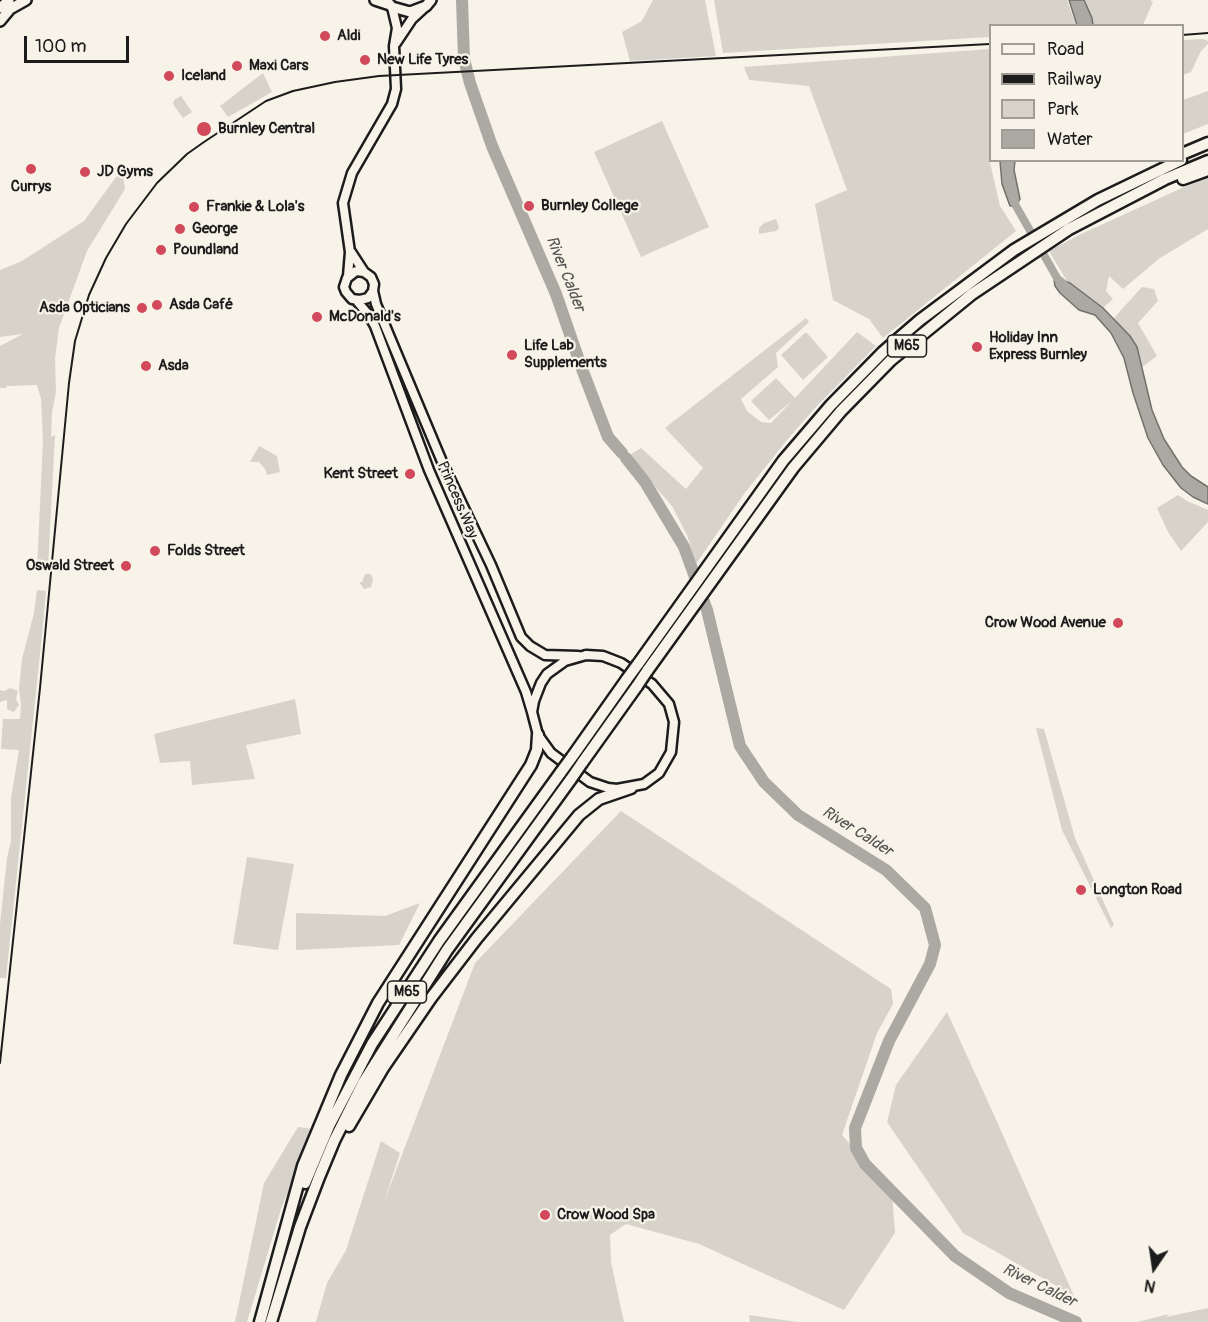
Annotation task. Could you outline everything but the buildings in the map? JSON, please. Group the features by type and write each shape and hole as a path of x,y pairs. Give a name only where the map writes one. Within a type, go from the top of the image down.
{"highway":[{"path":"1184,152 1208,143"},
{"name":"M65","path":"1184,159 1208,149"},
{"name":"M65","path":"271,1322 300,1227 334,1142 363,1083 447,950 571,779 577,760 643,667 679,627 793,468 841,411 891,360 972,294 1018,261 1069,229 1146,189 1208,161"},
{"path":"1117,190 1136,176 1162,162"},
{"name":"M65","path":"643,667 674,614 783,461 831,405 883,352 920,320 1014,250 1117,190 1177,162"},
{"path":"1146,189 1173,183 1208,170"},
{"path":"286,1231 303,1166 357,1042 396,975 531,765 537,750 538,735"},
{"name":"M65","path":"260,1322 286,1231 328,1126 372,1044 440,941 561,772 577,760"},
{"path":"300,1227 337,1146 383,1068 431,998 477,938 579,815 599,799 631,788"}],"main road":[{"path":"0,8 9,0"},
{"path":"0,21 10,9 26,0"},
{"path":"375,0 410,12 428,3"},
{"path":"394,46 412,19 428,3"},
{"path":"351,252 364,272 373,280 373,291 368,298 356,300 346,292 345,282 351,252 343,215 344,195 355,167 392,104 396,89 394,46 397,28 389,4"},
{"path":"348,276 356,272 364,272"},
{"name":"Princess Way","path":"373,291 376,304 443,464 491,565 521,637 545,655 578,656"},
{"name":"Princess Way","path":"356,300 375,326 429,470 526,692 532,712"},
{"path":"578,656 603,656 621,663 658,690 669,704 672,713 674,743 668,760 654,777 644,784 631,788 608,788 590,782 550,753 538,735 532,712 536,692 547,674 565,661 578,656"}],"green space":[{"path":"653,0 705,0 716,56 630,61 622,32 642,21"},
{"path":"714,0 1067,0 1076,24 989,24 989,37 723,53"},
{"path":"1084,0 1150,0 1153,2 1143,24 1093,24"},
{"path":"1203,39 1208,41 1208,44 1201,51 1191,72 1184,75 1184,40"},
{"path":"989,49 989,162 1000,206 1016,231 883,338 869,319 833,300 815,204 847,190 809,86 749,80 744,67"},
{"path":"263,73 272,92 228,117 220,106"},
{"path":"1208,91 1208,124 1184,134 1184,100"},
{"path":"181,96 192,112 183,118 173,104 174,100"},
{"path":"662,121 709,227 641,257 594,152"},
{"path":"122,169 125,189 87,251 59,328 55,359 56,392 52,413 51,437 55,435 48,568 37,569 43,441 41,399 37,385 0,388 0,346 23,334 0,337 0,270 22,261 84,221"},
{"path":"1208,178 1208,229 1160,258 1123,289 1109,276 1106,291 1113,299 1103,308 1067,281 1049,251 1079,235"},
{"path":"776,219 779,228 776,231 759,234 759,228 764,223"},
{"path":"1142,287 1154,289 1158,301 1138,323 1157,356 1142,367 1137,347 1130,336 1113,319"},
{"path":"806,318 809,322 776,353 778,367 741,399 747,411 761,422 771,423 792,401 769,420 751,401 776,378 795,398 857,332 876,346 787,440 744,494 696,564 687,535 672,506 628,456 641,448 686,489 703,468 665,428"},
{"path":"806,332 828,357 803,380 781,355"},
{"path":"259,446 277,456 280,472 267,475 259,462 250,462"},
{"path":"1178,495 1208,510 1208,522 1181,551 1168,532 1157,508"},
{"path":"365,574 371,574 373,580 371,587 364,589 359,582 362,582"},
{"path":"37,590 46,591 43,625 6,978 0,978 0,924 11,841 11,798 19,750 1,749 3,719 20,719 19,689 22,659 34,613"},
{"path":"10,688 18,691 16,699 19,705 14,712 7,709 7,700 0,702 0,690"},
{"path":"295,699 301,734 246,745 255,779 192,785 190,761 160,763 154,734"},
{"path":"1036,728 1044,729 1075,838 1114,925 1111,928 1062,830"},
{"path":"621,811 891,989 893,1004 877,1033 842,1135 892,1192 895,1233 844,1310 699,1244 626,1224 610,1235 611,1262 624,1322 316,1322 327,1283 346,1250 381,1141 400,1153 384,1202 475,963"},
{"path":"247,857 294,864 278,950 233,944"},
{"path":"420,903 399,945 296,950 296,913 385,916"},
{"path":"947,1012 1074,1296 963,1233 887,1122 896,1085"},
{"path":"298,1127 314,1129 281,1209 247,1322 235,1322 264,1183"},
{"path":"1208,1308 1208,1322 1137,1322 1169,1314 1166,1317"},
{"path":"749,1315 797,1322 750,1322"}],"water":[{"path":"1069,0 1084,0 1092,18 1093,24 1077,24"},
{"path":"1000,162 1015,162 1014,170 1020,199 1016,206 1010,206 1002,184"},
{"path":"1057,278 1070,283 1103,308 1130,336 1137,347 1152,410 1164,439 1182,467 1208,487 1208,504 1181,488 1163,465 1148,438 1124,358 1111,333 1095,315 1079,310 1060,293 1055,286 1054,280"}],"waterway":[{"name":"River Calder","path":"462,0 464,59 492,146 556,294 608,437 622,453"},
{"path":"1013,196 1016,206 1057,278 1064,284"},
{"name":"River Calder","path":"626,458 645,482 684,547 707,610 740,746 764,782 798,815 886,870 925,908 935,945 930,964 889,1041 855,1128 856,1148 865,1164 955,1256 1009,1293 1076,1322"}],"railway":[{"path":"1184,35 1208,33"},
{"path":"0,1063 75,341 89,295 106,258 126,224 157,183 187,154 266,101 293,91 335,82 379,76 989,44"}],"place":[{"name":"Aldi","path":"325,36"},
{"name":"New Life Tyres","path":"365,60"},
{"name":"Maxi Cars","path":"237,66"},
{"name":"Iceland","path":"169,76"},
{"name":"Burnley Central","path":"204,129"},
{"name":"Currys","path":"31,169"},
{"name":"JD Gyms","path":"85,172"},
{"name":"Burnley College","path":"529,206"},
{"name":"Frankie & Lola's","path":"194,207"},
{"name":"George","path":"180,229"},
{"name":"Poundland","path":"161,250"},
{"name":"Asda Café","path":"157,305"},
{"name":"Asda Opticians","path":"142,308"},
{"name":"McDonald's","path":"317,317"},
{"name":"Holiday Inn Express Burnley","path":"977,347"},
{"name":"Life Lab Supplements","path":"512,355"},
{"name":"Asda","path":"146,366"},
{"name":"Kent Street","path":"410,474"},
{"name":"Folds Street","path":"155,551"},
{"name":"Oswald Street","path":"126,566"},
{"name":"Crow Wood Avenue","path":"1118,623"},
{"name":"Longton Road","path":"1081,890"},
{"name":"Crow Wood Spa","path":"545,1215"}]}
